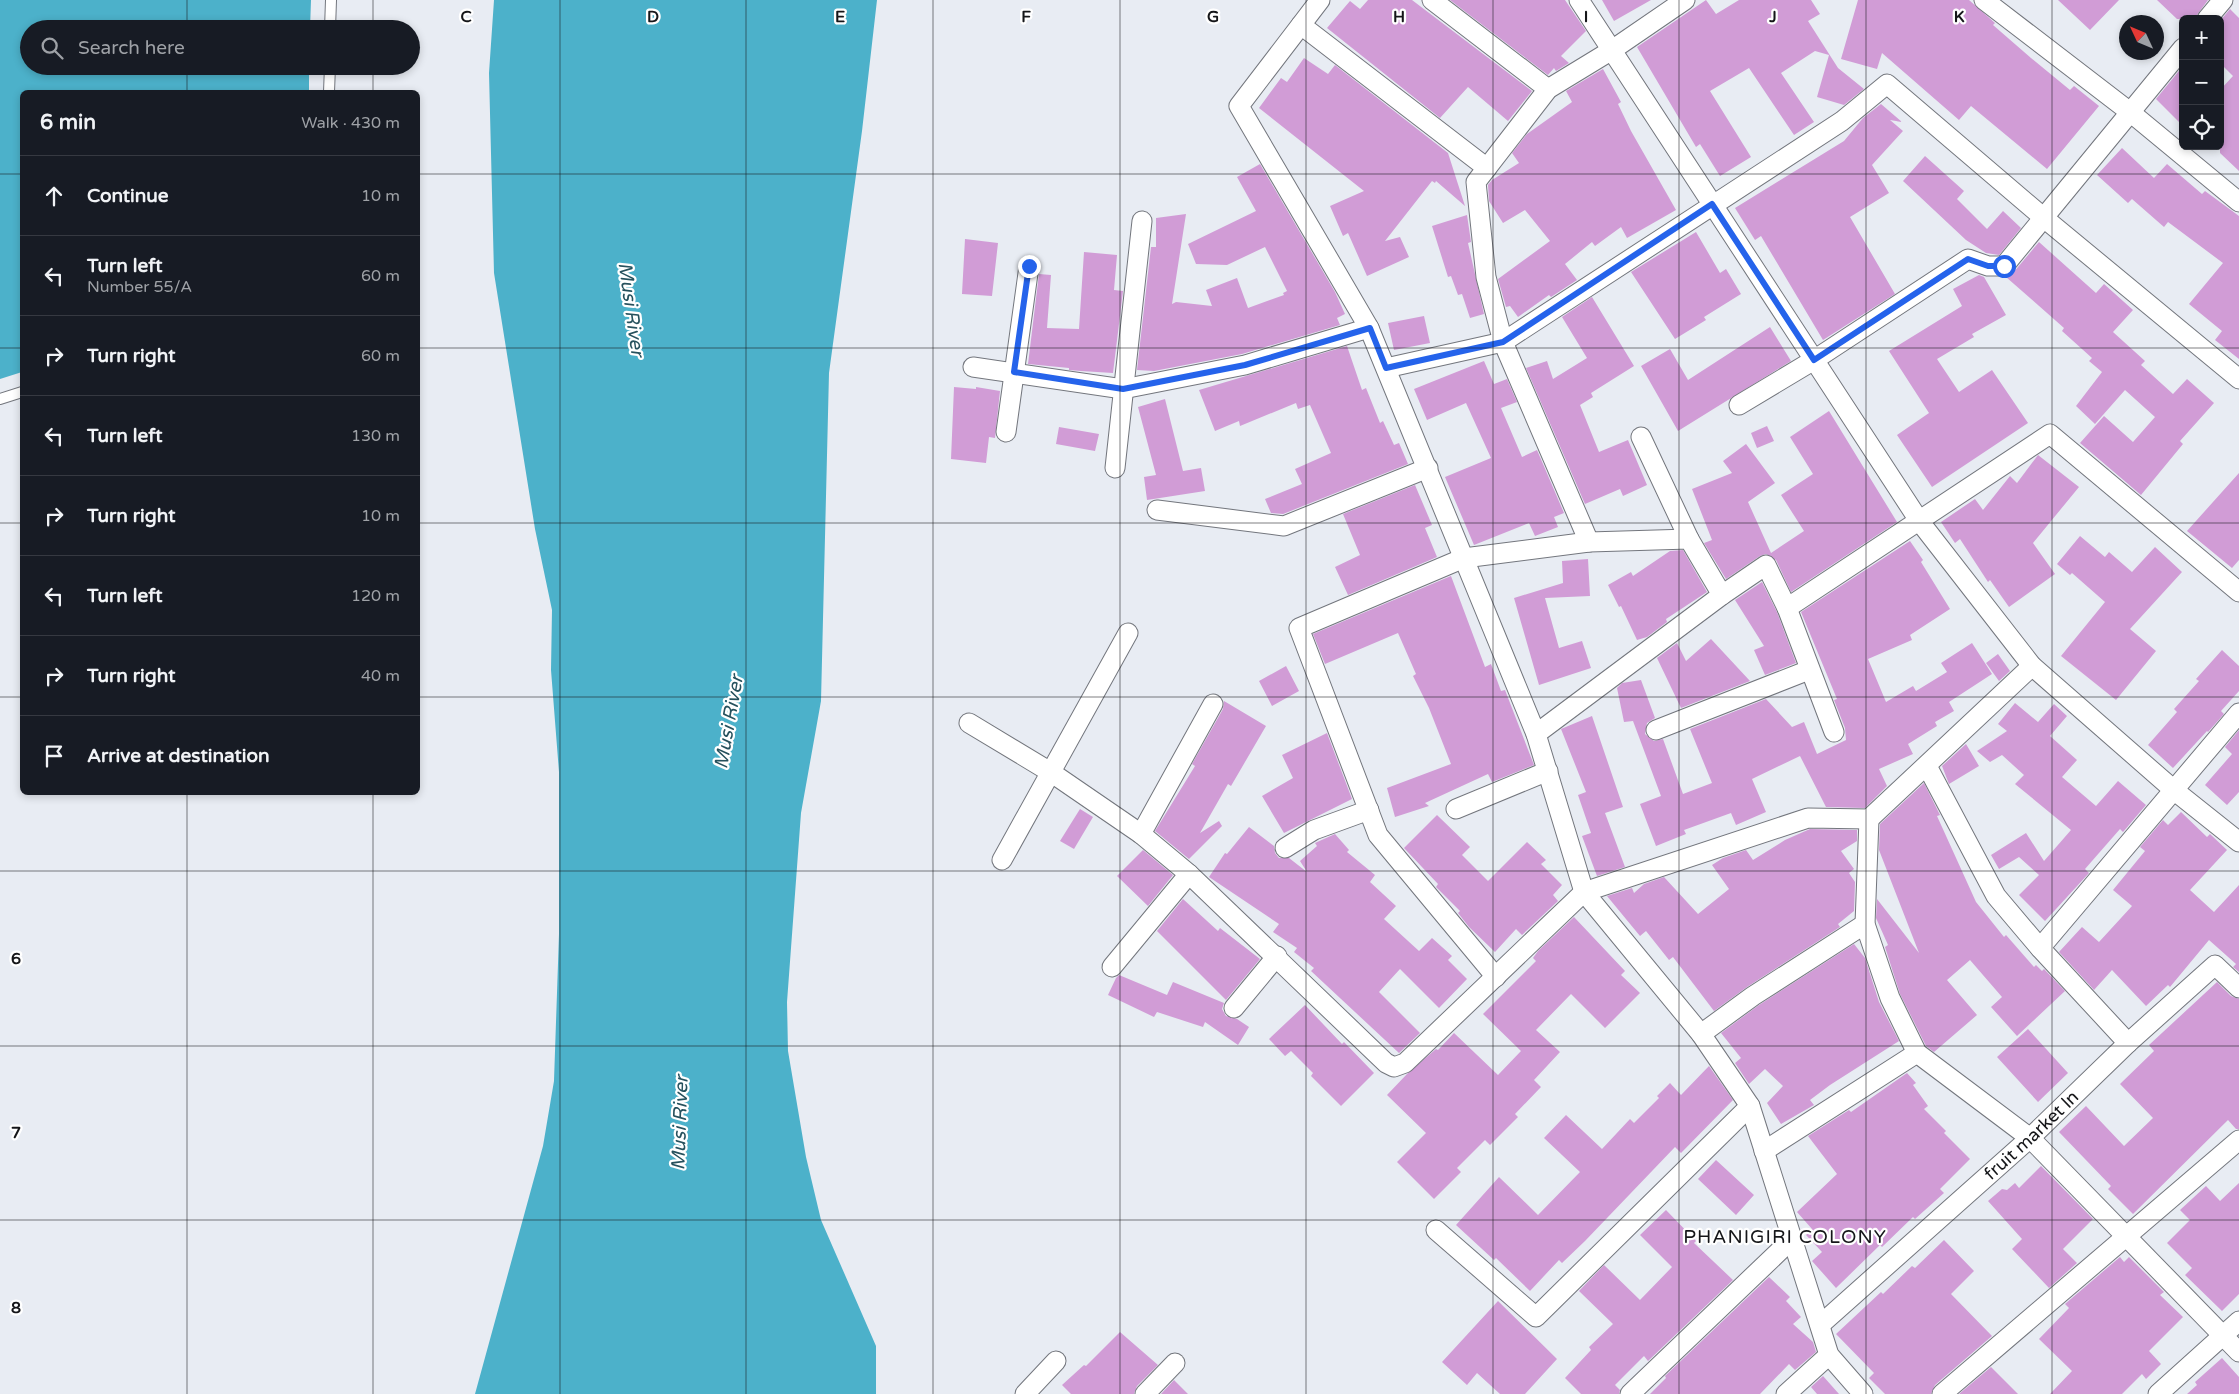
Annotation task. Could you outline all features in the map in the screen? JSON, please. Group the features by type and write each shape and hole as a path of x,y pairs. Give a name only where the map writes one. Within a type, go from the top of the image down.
{"street":[{"path":"1320,0 1239,106 1370,328 1536,734 1584,892 1700,1034 1750,1106 1829,1355 1863,1394"},
{"path":"1432,0 1548,89"},
{"path":"1579,0 1920,522 2032,666 2175,791 2239,842"},
{"path":"1589,542 1503,342 1486,277 1476,182 1548,89 1612,50 1685,0"},
{"path":"2211,15 2223,0"},
{"path":"1990,2 2130,112 2239,202"},
{"path":"1301,25 1487,168"},
{"path":"1740,405 1814,360 1968,259 1988,266 2004,266 2179,53"},
{"path":"1386,368 1503,342 1842,121 1887,84 2044,218 2239,379"},
{"path":"1115,468 1142,221"},
{"path":"1006,432 1029,266"},
{"path":"973,367 1123,389 1245,365 1370,328"},
{"path":"1787,608 1920,522 2050,434 2239,592"},
{"path":"1641,437 1689,539 1722,595"},
{"path":"1157,510 1284,526 1428,468"},
{"path":"1496,977 1378,835 1299,628 1464,558 1589,542 1689,539"},
{"path":"1536,734 1722,595 1766,565 1787,608 1834,732"},
{"path":"1002,860 1052,773 1128,632"},
{"path":"969,723 1052,773 1141,834 1189,874 1277,956 1386,1063 1394,1067 1405,1063 1584,892 1808,818 1869,819 2032,666"},
{"path":"1656,730 1810,670"},
{"path":"1141,834 1213,704"},
{"path":"2040,948 2175,791 2239,713"},
{"path":"1927,766 1996,896 2040,948 2128,1043"},
{"path":"1456,809 1548,771"},
{"path":"1285,848 1314,830 1369,810"},
{"path":"1869,819 1865,924 1890,998 1916,1053 2030,1138 2127,1235 2239,1352"},
{"path":"1112,967 1189,874"},
{"path":"1700,1034 1754,996 1865,924"},
{"path":"1234,1008 1277,956"},
{"name":"fruit market ln","path":"1820,1325 2030,1138 2128,1043 2215,965 2239,988"},
{"path":"1764,1151 1916,1053"},
{"path":"1436,1230 1536,1317 1750,1106"},
{"path":"1942,1394 2239,1140"},
{"path":"1640,1391 1792,1240"},
{"path":"2158,1394 2239,1321"},
{"path":"1786,1394 1829,1355"},
{"path":"1025,1394 1056,1361"},
{"path":"1145,1394 1175,1363"}],"lane":[{"path":"330,0 330,20"},
{"path":"329,90 330,75"},
{"path":"0,399 20,393"}],"water":[{"path":"0,0 311,0 310,20 20,20 20,75 309,75 309,90 20,90 20,373 0,379"},
{"name":"Musi River","path":"494,0 877,0 862,131 829,373 821,701 801,813 787,1002 788,1051 806,1157 821,1220 876,1346 876,1394 475,1394 543,1146 554,1081 559,934 559,772 551,670 552,610 535,529 494,273 489,73"}],"building":[{"path":"1368,0 1412,0 1532,91 1508,121 1468,87 1440,118 1327,28 1350,1 1360,9"},
{"path":"1450,0 1565,0 1586,31 1561,56 1569,63 1556,71 1554,68 1548,75"},
{"path":"1602,0 1651,0 1614,21"},
{"path":"1706,0 1716,14 1739,0 1811,0 1820,14 1808,21 1838,68 1864,89 1844,105 1817,97 1829,55 1815,51 1781,73 1814,122 1794,135 1749,68 1710,91 1751,157 1720,176 1700,144 1696,147 1637,47"},
{"path":"1858,0 1969,0 1995,23 1993,25 2070,90 2074,86 2099,106 2047,169 1971,106 1959,120 1882,53 1877,69 1841,59"},
{"path":"2058,0 2119,0 2090,30"},
{"path":"2157,0 2208,0 2197,15 2179,15 2179,19"},
{"path":"2230,9 2239,18 2239,171 2220,153 2220,150 2224,150 2224,86 2233,76 2224,67 2224,16"},
{"path":"1304,58 1328,74 1335,65 1448,153 1465,206 1436,181 1435,183 1432,181 1385,241 1400,237 1409,257 1367,276 1348,233 1343,236 1330,206 1364,191 1259,108 1281,78 1287,82"},
{"path":"1603,69 1621,102 1618,104 1631,131 1676,210 1627,238 1621,227 1595,246 1592,242 1565,264 1577,280 1551,297 1549,295 1518,317 1510,306 1506,307 1498,279 1550,241 1525,210 1503,223 1489,201 1488,185 1492,180 1519,163 1512,153 1527,134 1572,102 1566,91"},
{"path":"2179,71 2179,122 2156,99"},
{"path":"1881,104 1902,122 1890,120 1903,131 1872,165 1889,193 1850,217 1895,294 1823,340 1761,236 1755,240 1735,208 1844,141 1863,118"},
{"path":"2122,148 2154,178 2167,164 2202,194 2205,191 2239,216 2239,359 2215,340 2222,331 2189,304 2223,263 2168,222 2164,227 2132,199 2128,203 2097,175"},
{"path":"1925,156 1964,191 1957,199 1987,229 2003,211 2021,228 1999,255 1986,253 1966,240 1903,181"},
{"path":"1260,164 1335,292 1345,314 1337,318 1340,325 1242,354 1154,371 1137,370 1151,247 1156,247 1156,218 1186,214 1172,304 1176,302 1212,306 1206,290 1237,278 1248,308 1284,295 1283,293 1287,291 1265,247 1227,265 1196,264 1188,244 1256,211 1237,177"},
{"path":"1467,215 1471,242 1468,243 1484,314 1470,318 1462,294 1458,295 1451,276 1448,277 1432,226"},
{"path":"1696,232 1720,273 1726,269 1741,294 1704,317 1706,320 1675,339 1631,272"},
{"path":"965,239 998,243 992,296 962,294"},
{"path":"2039,242 2096,293 2104,284 2133,310 2113,332 2145,361 2141,365 2173,394 2187,379 2214,403 2180,441 2183,444 2141,495 2080,443 2104,416 2133,442 2155,417 2125,390 2095,424 2076,406 2102,372 2089,361 2092,358 2062,331 2064,328 2006,277 2013,273"},
{"path":"1084,252 1117,255 1114,290 1123,291 1113,373 1069,370 1069,368 1028,364 1039,274 1051,275 1047,328 1079,329"},
{"path":"1979,275 1984,277 2006,315 1972,334 1974,337 1937,359 1959,392 1992,370 2028,423 1932,487 1897,435 1929,413 1889,351 1962,306 1953,289"},
{"path":"1592,297 1634,366 1591,393 1593,397 1580,405 1599,452 1628,440 1647,485 1623,496 1620,489 1585,504 1526,368 1547,361 1553,379 1587,358 1562,317"},
{"path":"1424,316 1430,343 1394,350 1388,323"},
{"path":"1770,327 1791,361 1678,431 1641,366 1670,349 1688,380"},
{"path":"1347,346 1362,390 1366,388 1380,423 1383,421 1394,445 1399,443 1408,464 1283,514 1271,513 1265,499 1302,484 1295,469 1331,453 1310,405 1298,409 1296,403 1240,426 1239,421 1215,431 1199,390"},
{"path":"1484,361 1494,384 1507,379 1517,402 1501,408 1522,457 1537,450 1564,513 1554,517 1558,527 1535,536 1529,523 1474,545 1445,477 1491,458 1466,403 1427,420 1414,389"},
{"path":"954,387 976,389 976,387 1000,391 995,438 989,437 986,463 951,459"},
{"path":"1165,399 1183,471 1201,468 1205,491 1147,500 1144,477 1156,475 1138,407"},
{"path":"1829,411 1897,522 1791,592 1776,560 1766,554 1726,579 1704,543 1712,540 1692,489 1732,473 1723,461 1746,444 1775,483 1748,502 1771,553 1804,531 1781,495 1813,474 1790,437"},
{"path":"1767,426 1774,441 1757,448 1751,433"},
{"path":"1059,427 1099,434 1095,451 1056,444"},
{"path":"2038,455 2079,487 2033,543 2055,574 2009,607 1990,580 1988,582 1960,539 1955,543 1941,522 1975,499 1983,510 2010,476 2017,483"},
{"path":"2239,473 2239,560 2232,568 2187,531"},
{"path":"1415,485 1432,525 1425,528 1437,557 1348,595 1335,567 1360,555 1343,514"},
{"path":"2080,536 2105,557 2109,552 2132,572 2155,547 2182,572 2130,629 2156,651 2116,700 2061,656 2105,602 2072,573 2070,575 2057,564"},
{"path":"1910,541 1923,560 1921,562 1950,609 1910,635 1912,640 1868,659 1886,702 1913,686 1916,691 1947,672 1941,663 1972,643 1992,674 1949,702 1954,711 1935,722 1937,726 1908,744 1913,754 1879,769 1887,786 1865,808 1826,807 1800,756 1752,779 1766,812 1736,825 1731,813 1684,830 1686,834 1656,846 1640,804 1661,796 1633,721 1624,722 1617,688 1622,683 1641,680 1655,718 1647,723 1645,734 1654,741 1663,739 1683,794 1712,783 1690,729 1766,699 1792,727 1804,722 1817,754 1846,740 1845,728 1834,700 1837,699 1801,612"},
{"path":"1683,550 1707,592 1666,619 1667,622 1647,637 1637,640 1621,606 1619,607 1608,585 1631,572 1633,576 1670,551"},
{"path":"1588,559 1590,596 1545,598 1559,648 1582,641 1591,668 1539,685 1514,598 1563,583 1562,561"},
{"path":"1451,576 1485,667 1491,664 1501,691 1505,690 1534,765 1492,782 1488,774 1425,803 1429,806 1395,817 1387,788 1451,764 1429,708 1413,676 1416,674 1398,633 1325,664 1313,634"},
{"path":"1762,582 1777,612 1796,663 1765,675 1754,650 1764,646 1735,600"},
{"path":"1711,639 1750,681 1681,708 1657,658 1677,643 1686,661"},
{"path":"2222,650 2239,666 2239,691 2221,711 2224,714 2173,768 2148,745 2177,712 2174,709 2199,681 2196,679"},
{"path":"1998,654 2010,671 1999,681 1986,663"},
{"path":"1286,666 1299,691 1272,706 1259,681"},
{"path":"1224,701 1266,726 1231,786 1228,784 1200,833 1219,821 1222,826 1189,859 1155,831 1195,766 1192,764 1223,709"},
{"path":"2015,703 2038,722 2054,704 2067,716 2050,736 2077,760 2062,777 2096,806 2118,781 2146,805 2123,832 2120,829 2085,869 2089,873 2045,921 2019,895 2039,875 2019,857 1999,869 1991,855 2026,833 2044,861 2071,830 2015,784 2024,775 2002,755 1990,762 1977,751 2007,731 1998,724"},
{"path":"1592,716 1623,807 1605,813 1625,867 1597,876 1582,836 1591,833 1578,795 1586,792 1561,729"},
{"path":"2239,730 2239,792 2227,805 2205,785 2232,754 2225,747"},
{"path":"1327,733 1352,799 1284,833 1262,796 1293,778 1282,755"},
{"path":"1966,744 1979,766 1949,784 1942,766"},
{"path":"1924,783 1940,815 1937,816 1976,902 2004,937 2006,935 2034,967 2036,965 2042,971 2044,969 2065,991 2017,1036 1991,1007 2002,997 1970,960 1947,980 1977,1015 1934,1052 1926,1046 1900,994 1885,947 1888,945 1876,918 1877,899 1919,953 1879,850 1880,824"},
{"path":"1080,809 1093,817 1074,849 1060,841"},
{"path":"2181,812 2207,837 2210,834 2227,850 2190,890 2214,912 2239,885 2239,972 2233,967 2236,964 2209,940 2170,987 2168,985 2146,1006 2112,970 2094,990 2059,952 2082,927 2099,942 2132,906 2113,890 2145,851 2140,847 2163,820 2168,825"},
{"path":"1437,815 1470,847 1462,855 1488,881 1527,842 1546,860 1541,864 1562,885 1553,895 1558,901 1522,935 1516,929 1495,952 1469,927 1458,913 1460,911 1436,887 1438,884 1404,848"},
{"path":"1249,827 1274,846 1275,853 1279,858 1289,858 1307,872 1300,861 1317,846 1315,843 1335,834 1349,850 1347,852 1375,875 1370,882 1396,906 1384,919 1419,951 1432,938 1452,956 1448,960 1467,979 1439,1008 1400,969 1379,992 1420,1033 1399,1053 1311,971 1314,968 1294,952 1297,948 1273,932 1279,924 1209,877 1225,853 1227,854"},
{"path":"1810,829 1857,830 1857,841 1841,851 1854,869 1849,873 1855,882 1854,911 1838,924 1840,927 1747,987 1714,1011 1673,957 1669,960 1646,931 1640,936 1607,896 1632,888 1634,893 1644,884 1664,877 1698,914 1729,889 1712,865 1723,858 1746,850 1753,860 1785,840"},
{"path":"1143,850 1173,875 1148,906 1117,876"},
{"path":"1183,899 1218,931 1220,928 1260,959 1226,1000 1157,931"},
{"path":"1574,917 1625,971 1621,975 1640,993 1605,1028 1571,994 1536,1030 1560,1052 1534,1080 1541,1087 1515,1114 1518,1117 1490,1145 1485,1140 1457,1168 1461,1172 1434,1199 1397,1162 1426,1133 1387,1095 1407,1074 1436,1049 1438,1050 1454,1033 1498,1075 1521,1051 1483,1014 1536,961 1533,958 1538,951"},
{"path":"1854,944 1865,958 1879,1002 1899,1041 1830,1085 1810,1100 1814,1105 1781,1124 1767,1103 1783,1086 1765,1069 1749,1084 1735,1063 1741,1058 1721,1033 1759,1005"},
{"path":"1119,975 1167,995 1173,982 1224,1003 1222,1009 1226,1016 1237,1019 1249,1027 1238,1045 1205,1022 1203,1027 1157,1012 1154,1017 1108,995"},
{"path":"2217,982 2231,996 2239,999 2239,1129 2236,1129 2228,1120 2133,1214 2108,1189 2111,1186 2059,1132 2086,1106 2124,1146 2153,1118 2120,1084 2154,1051 2149,1045"},
{"path":"1305,1005 1342,1044 1344,1042 1374,1073 1341,1106 1311,1076 1313,1073 1291,1051 1285,1056 1269,1039"},
{"path":"2028,1029 2068,1073 2038,1102 1997,1057"},
{"path":"1709,1066 1733,1100 1681,1153 1675,1147 1585,1241 1562,1263 1559,1260 1530,1291 1496,1258 1494,1260 1456,1225 1499,1177 1538,1215 1580,1172 1544,1138 1566,1115 1602,1149 1630,1119 1634,1123 1659,1098 1657,1096 1670,1083 1681,1095"},
{"path":"1907,1073 1916,1083 1913,1085 1928,1106 1924,1109 1946,1131 1944,1133 1970,1159 1940,1189 1944,1193 1915,1219 1913,1217 1882,1247 1880,1245 1836,1288 1812,1261 1822,1252 1806,1235 1812,1229 1797,1212 1837,1174 1808,1136 1849,1110 1851,1112"},
{"path":"1716,1160 1754,1195 1736,1215 1698,1179"},
{"path":"2041,1166 2093,1219 2063,1249 2077,1263 2049,1288 2012,1249 2022,1239 1988,1201 2002,1189 2007,1190 2015,1183 2019,1188"},
{"path":"2239,1183 2239,1294 2222,1311 2185,1275 2192,1268 2167,1243 2190,1220 2180,1210 2206,1186 2220,1201"},
{"path":"1666,1210 1696,1241 1694,1243 1733,1280 1648,1361 1644,1356 1615,1385 1620,1390 1619,1394 1581,1394 1565,1378 1591,1350 1589,1347 1613,1324 1579,1291 1604,1265 1640,1300 1672,1267 1640,1235"},
{"path":"1944,1240 1974,1271 1951,1294 1992,1336 1935,1385 1931,1394 1885,1394 1869,1378 1874,1373 1836,1334 1881,1292 1883,1294 1912,1266 1915,1268"},
{"path":"2120,1257 2124,1262 2129,1257 2164,1292 2160,1295 2183,1317 2149,1351 2161,1364 2146,1379 2142,1374 2122,1394 2050,1394 2072,1371 2039,1339 2069,1308 2065,1304"},
{"path":"1769,1277 1790,1297 1786,1301 1801,1317 1793,1324 1813,1342 1816,1352 1795,1370 1789,1364 1760,1394 1650,1394 1666,1378 1665,1376"},
{"path":"1498,1301 1557,1359 1525,1394 1500,1394 1477,1373 1467,1385 1442,1362"},
{"path":"1120,1332 1158,1365 1137,1386 1134,1394 1071,1394 1062,1385 1084,1365 1086,1366"},
{"path":"2222,1358 2239,1377 2239,1394 2187,1394 2197,1385 2195,1382"},
{"path":"1991,1367 2018,1394 1959,1394"},
{"path":"1823,1376 1839,1394 1817,1394 1811,1387"},
{"path":"1174,1380 1188,1394 1161,1394"}],"district":[{"name":"PHANIGIRI COLONY","path":"1785,1236"}],"route":[{"path":"1029,266 1014,372 1123,389 1245,365 1370,328 1386,368 1503,342 1712,204 1814,360 1968,259 1988,266 2004,266"}]}
